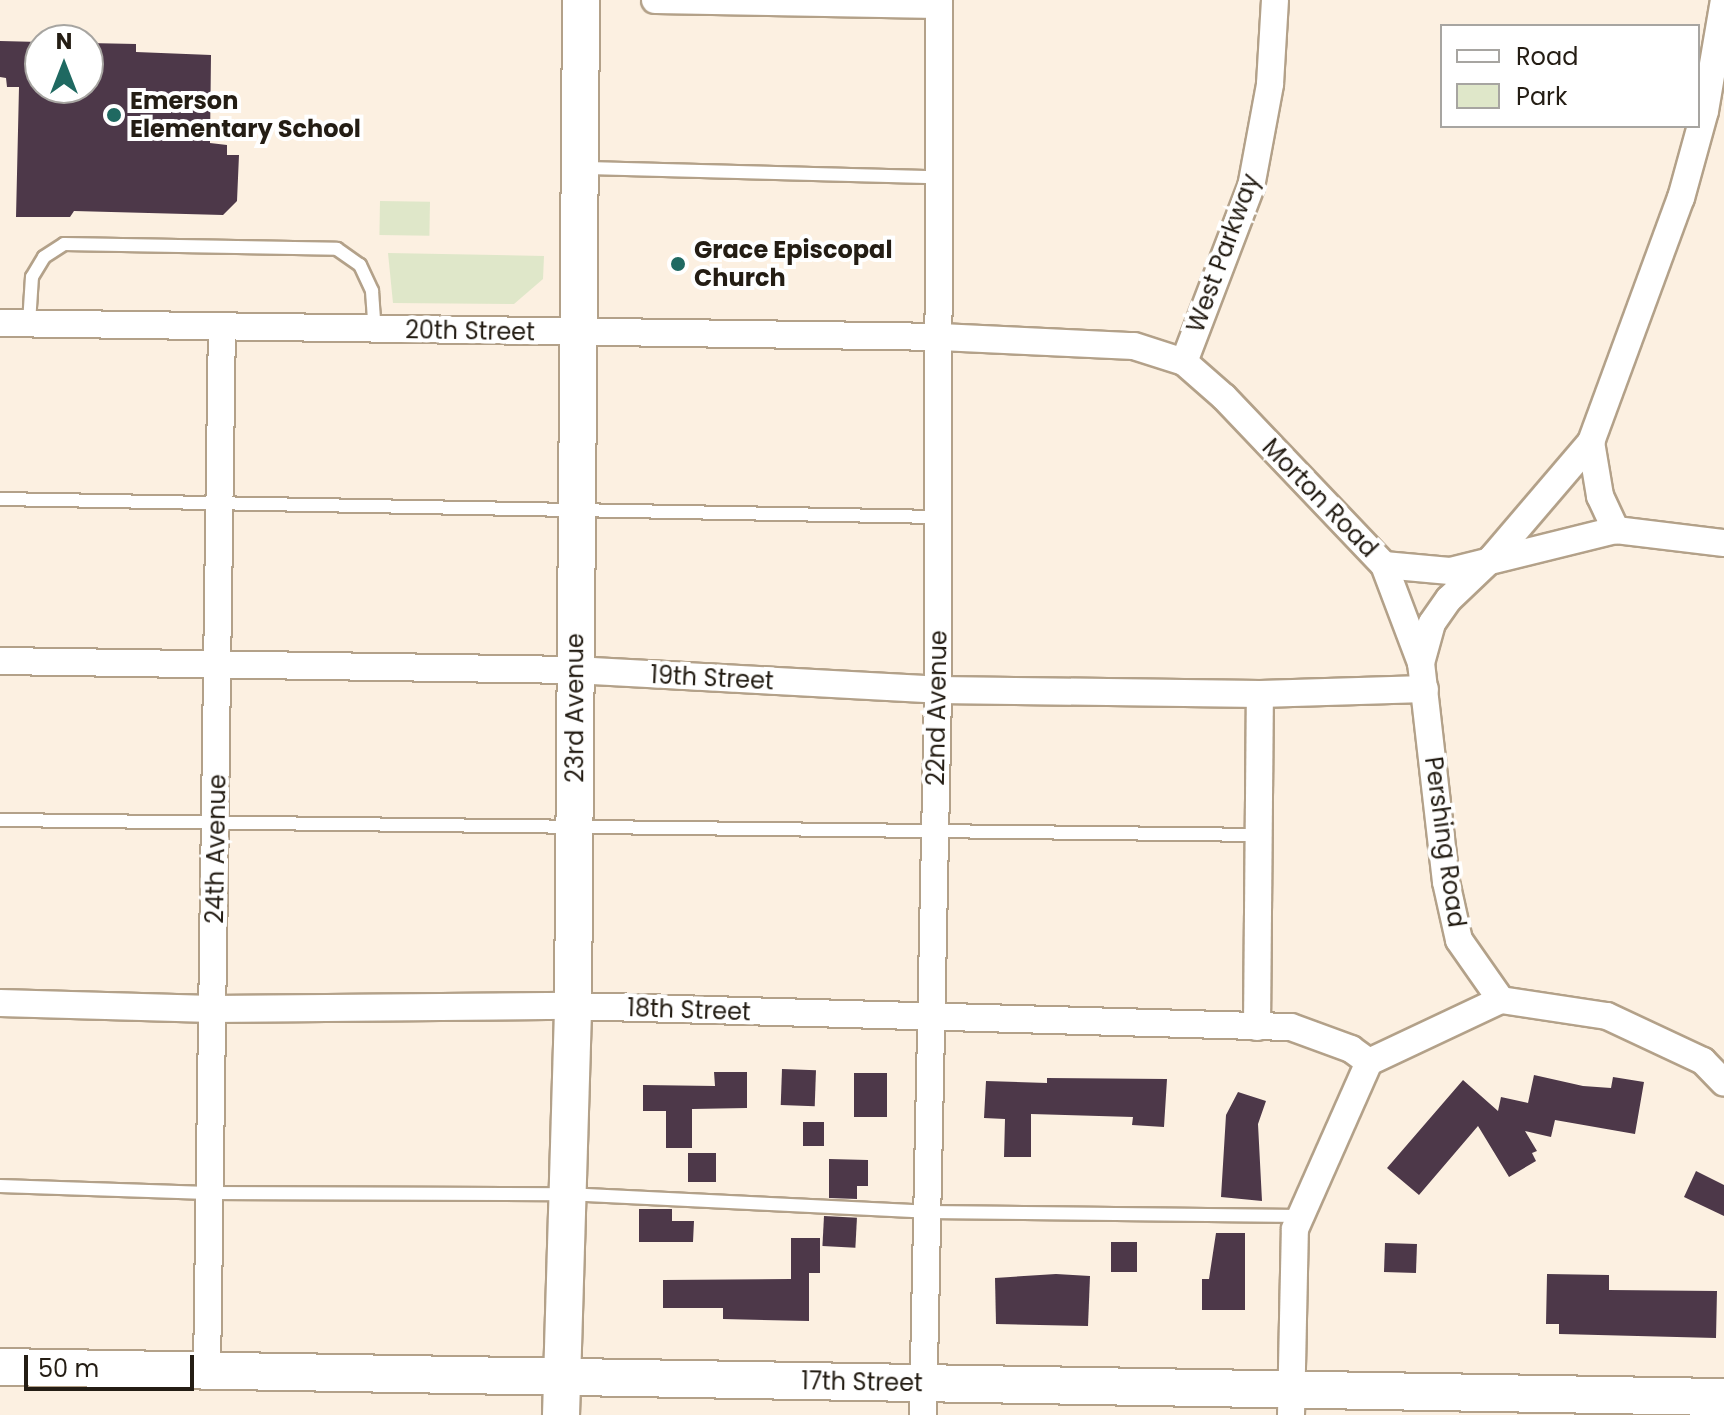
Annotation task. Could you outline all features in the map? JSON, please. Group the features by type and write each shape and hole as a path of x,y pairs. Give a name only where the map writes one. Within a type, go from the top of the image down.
{"main road":[{"name":"23rd Avenue","path":"561,1415 573,1006 581,0"},
{"name":"17th Street","path":"0,1367 562,1378 924,1399 1656,1405 1724,1397"}],"street":[{"path":"655,0 939,2"},
{"name":"West Parkway","path":"1184,362 1251,187 1270,84 1275,0"},
{"name":"Pershing Road","path":"1423,676 1432,623 1449,599 1492,558 1591,442 1681,198 1705,111 1724,0"},
{"name":"22nd Avenue","path":"924,1399 938,690 939,2"},
{"name":"20th Street","path":"0,323 940,337"},
{"name":"24th Avenue","path":"207,1370 220,665 222,327"},
{"name":"Morton Road","path":"940,337 1119,344 1184,362 1224,397 1384,565 1450,571 1492,558 1616,530 1724,543"},
{"name":"Pershing Road","path":"1591,442 1600,496 1616,530"},
{"name":"Pershing Road","path":"1384,565 1423,676 1446,882 1459,940 1501,1000"},
{"name":"19th Street","path":"0,661 574,670 938,690 1260,694 1423,676"},
{"path":"1257,1027 1260,694"},
{"path":"1292,1402 1295,1229 1369,1062 1501,1000 1607,1016 1703,1061 1724,1083"},
{"name":"18th Street","path":"0,1003 212,1009 573,1006 932,1019 1291,1027 1351,1049 1369,1062"}],"lane":[{"path":"581,168 939,177"},
{"path":"29,323 32,277 44,257 64,244 337,249 360,265 372,291 375,330"},
{"path":"0,499 577,507 938,517"},
{"path":"0,820 574,826 935,835 1257,835"},
{"path":"0,1186 208,1193 566,1194 928,1212 1300,1216"}],"green space":[{"path":"380,201 430,202 429,236 379,235"},
{"path":"388,253 544,256 543,279 514,304 393,303"}],"building":[{"name":"Emerson Elementary School","path":"0,41 24,42 24,104 104,104 104,43 136,44 136,52 211,55 210,143 227,145 227,155 239,155 237,201 223,215 74,211 70,217 16,217 19,87 7,87 6,78 0,77"},
{"path":"782,1069 816,1070 815,1106 781,1105"},
{"path":"714,1072 747,1072 747,1108 692,1109 692,1148 666,1148 666,1111 643,1111 643,1085 715,1086"},
{"path":"854,1073 887,1073 887,1117 854,1117"},
{"path":"1534,1075 1583,1086 1611,1088 1613,1077 1644,1082 1635,1134 1555,1120 1551,1137 1525,1131 1537,1151 1532,1153 1536,1161 1509,1177 1478,1126 1419,1195 1387,1168 1463,1080 1498,1111 1501,1097 1528,1103"},
{"path":"1047,1078 1167,1079 1164,1127 1132,1125 1133,1117 1031,1114 1031,1157 1004,1157 1005,1119 984,1118 986,1081 1047,1083"},
{"path":"1238,1092 1266,1101 1258,1124 1262,1201 1221,1197 1226,1115"},
{"path":"803,1122 824,1122 824,1146 803,1146"},
{"path":"688,1153 716,1153 716,1182 688,1182"},
{"path":"829,1159 868,1160 868,1186 857,1186 857,1199 829,1198"},
{"path":"1696,1171 1724,1185 1724,1216 1684,1197"},
{"path":"639,1209 672,1209 672,1221 694,1221 693,1242 639,1242"},
{"path":"824,1216 857,1218 855,1248 822,1246"},
{"path":"1216,1233 1245,1233 1245,1310 1202,1310 1202,1279 1209,1279"},
{"path":"791,1238 820,1238 820,1273 809,1273 809,1321 723,1319 723,1308 663,1308 663,1280 791,1279"},
{"path":"1111,1242 1137,1242 1137,1272 1111,1272"},
{"path":"1385,1243 1417,1244 1416,1273 1384,1272"},
{"path":"1056,1274 1090,1276 1088,1326 996,1324 995,1278"},
{"path":"1547,1274 1609,1275 1609,1290 1717,1291 1716,1338 1559,1334 1559,1324 1546,1324"}],"place":[{"name":"Emerson Elementary School","path":"114,115"},
{"name":"Grace Episcopal Church","path":"678,264"}]}
